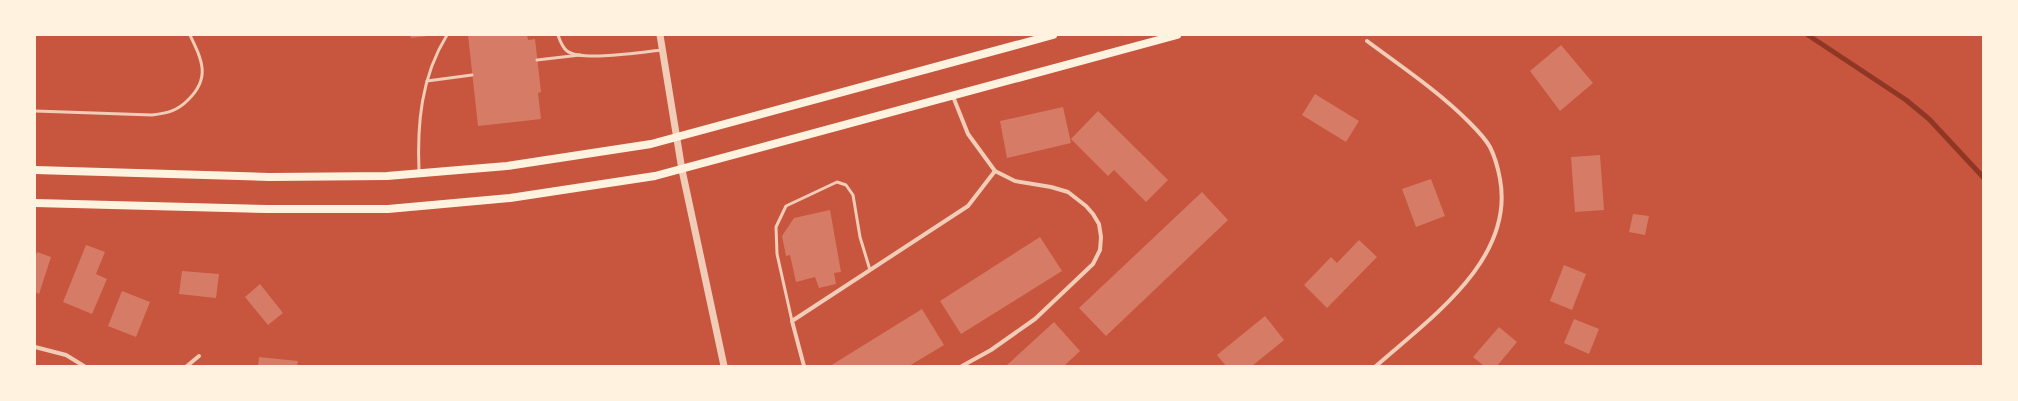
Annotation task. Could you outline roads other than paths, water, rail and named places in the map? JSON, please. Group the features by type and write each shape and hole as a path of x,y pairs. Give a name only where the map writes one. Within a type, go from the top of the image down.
{"main road":[{"path":"35,170 269,176 387,176 506,166 649,144 1053,35"},
{"path":"35,202 268,209 388,209 510,198 655,176 682,170 952,94 1177,35"}],"street":[{"path":"660,35 682,170 724,366"},
{"path":"1367,41 1449,102 1474,127 1490,147 1497,167 1502,190 1500,225 1490,248 1479,266 1446,303 1376,366"},
{"path":"952,94 968,134 995,171 1015,182 1052,186 1068,192 1086,206 1099,224 1101,237 1100,250 1093,264 1035,319 991,350 962,366"},
{"path":"804,366 792,321 968,206 995,171"},
{"path":"35,347 66,355 84,366"},
{"path":"187,366 199,356"}],"lane":[{"path":"35,111 152,115 170,113 181,107 196,92 202,81 202,67 190,35"},
{"path":"419,174 418,138 422,98 438,49 447,35"},
{"path":"558,35 561,44 568,52 584,55"},
{"path":"537,60 584,55 612,56 662,50"},
{"path":"427,81 472,75"},
{"path":"792,321 777,254 776,227 786,206 837,182 846,185 853,195 860,237 870,270"}],"waterway":[{"path":"1808,35 1906,100 1929,119 1983,177"}]}
